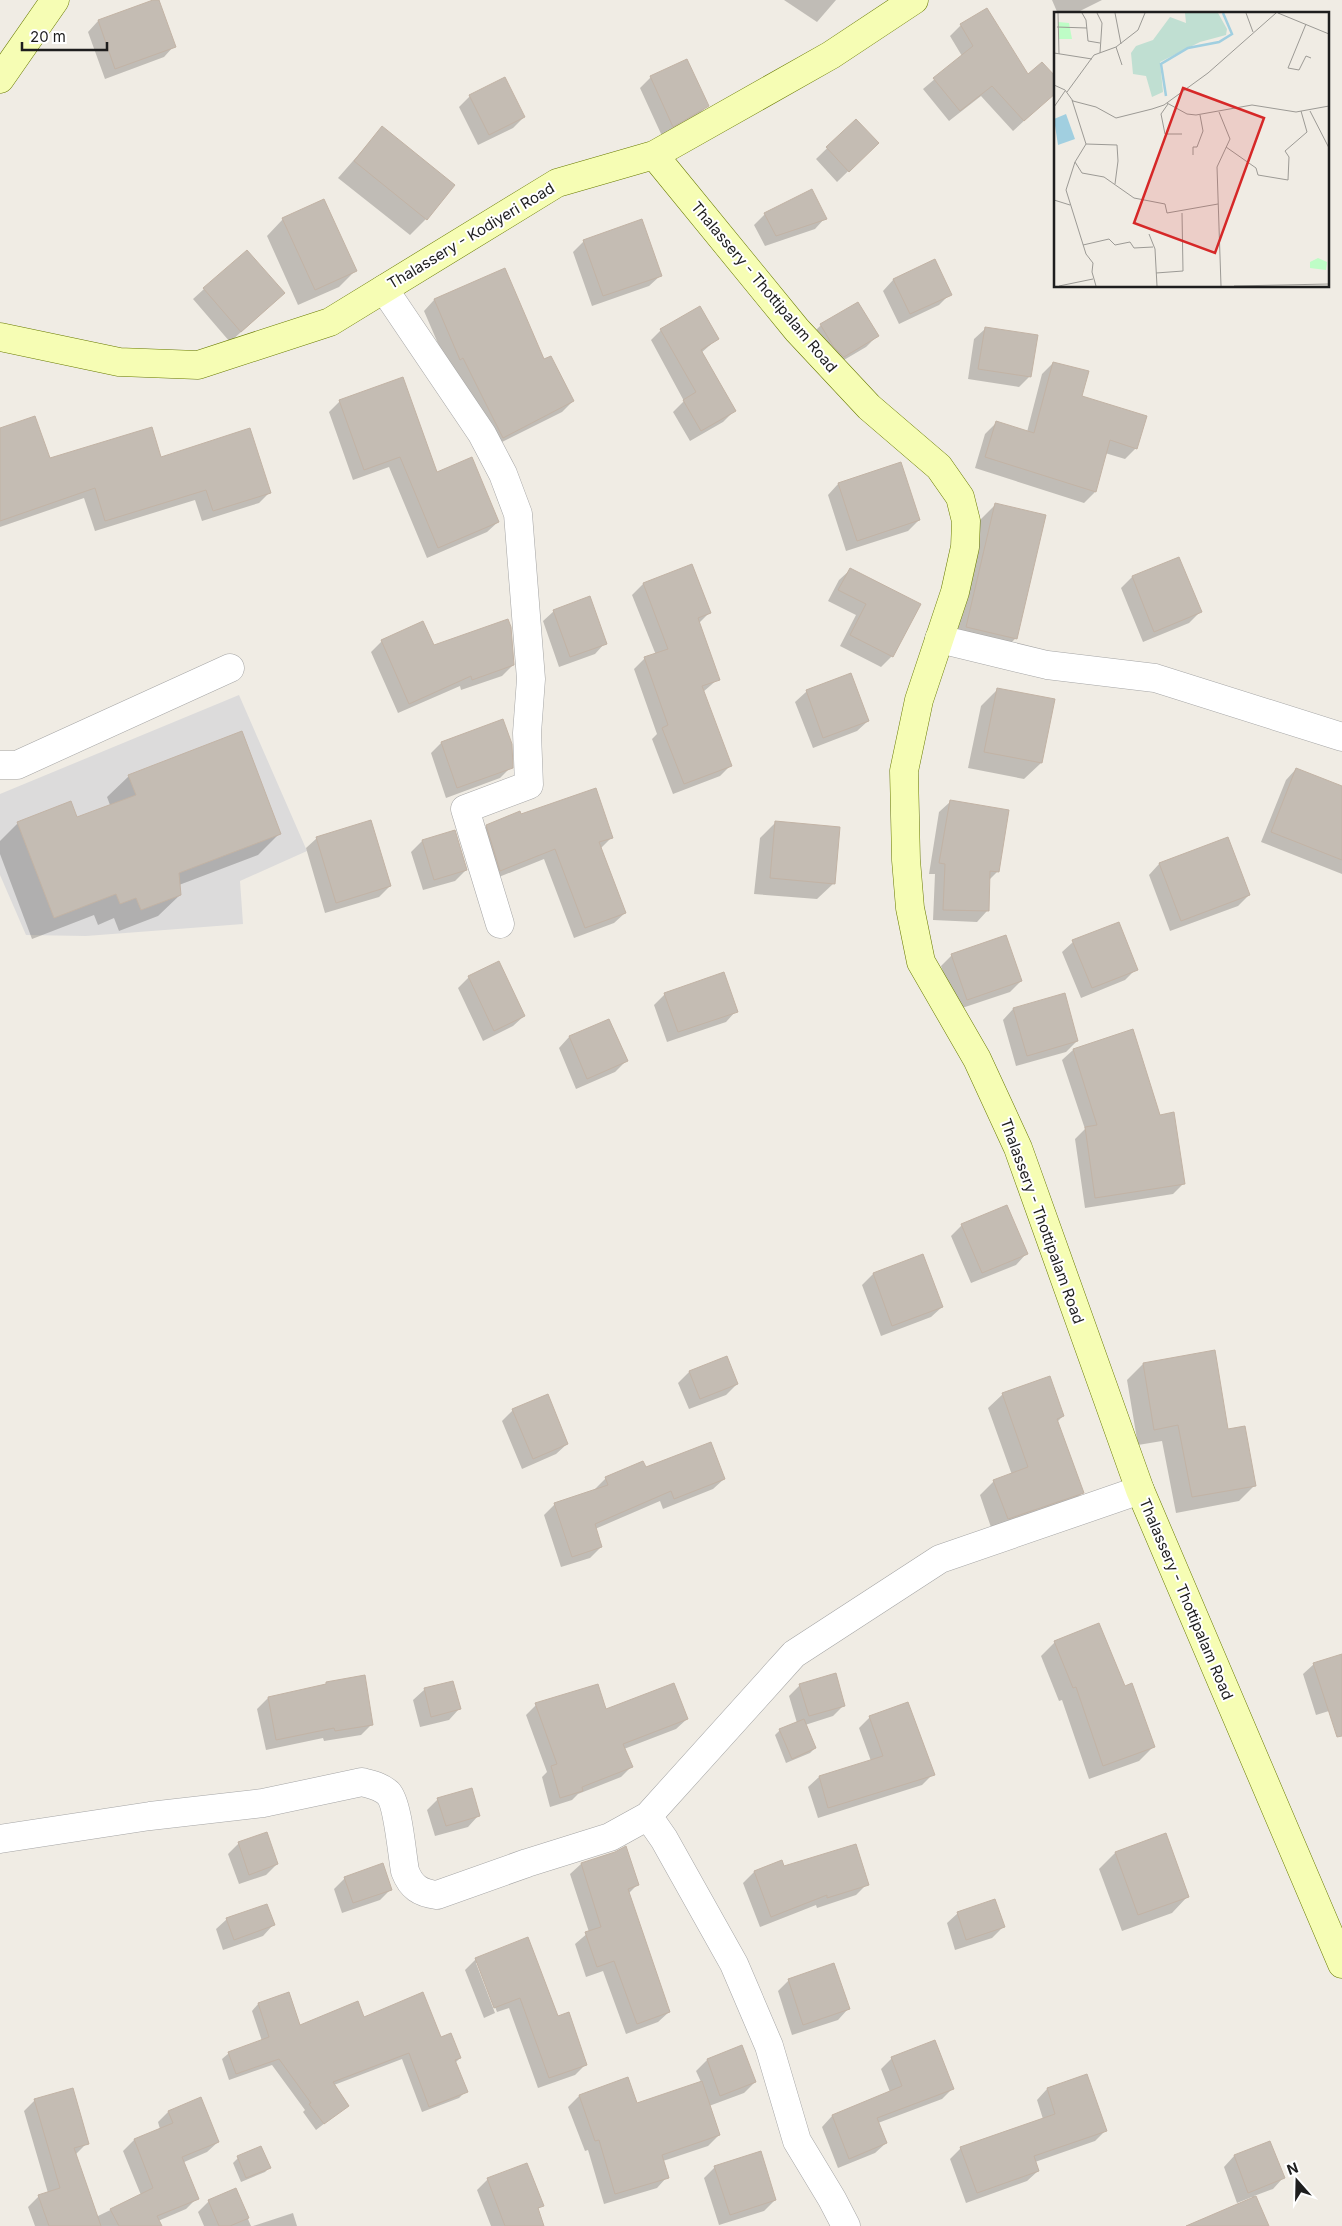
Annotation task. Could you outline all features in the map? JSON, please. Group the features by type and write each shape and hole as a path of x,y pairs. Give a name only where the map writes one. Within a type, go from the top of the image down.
{"main road":[{"path":"0,79 55,0"},
{"name":"Thalassery - Kodiyeri Road","path":"0,337 119,362 198,364 330,322 557,183 654,155 831,55 914,0"},
{"name":"Thalassery - Thottipalam Road","path":"654,155 797,330 868,406 939,467 960,497 966,521 964,547 955,592 918,700 904,771 906,860 910,908 921,962 977,1059 1018,1148 1140,1490 1342,1964"}],"street":[{"path":"384,289 482,434 503,474 518,514 531,679 527,733 529,786 465,809 500,924"},
{"path":"939,639 1047,665 1155,678 1342,736"},
{"path":"0,765 17,765 230,668"},
{"path":"0,1839 150,1816 263,1803 362,1782 378,1786 389,1795 394,1805 405,1871 409,1881 425,1894 437,1895 527,1862 610,1836 648,1816 794,1654 940,1559 1140,1490"},
{"path":"648,1816 664,1840 734,1964 769,2046 797,2141 846,2226"}],"shaded area":[{"path":"239,695 307,851 240,881 243,924 86,936 26,935 0,875 0,794"}],"building":[{"path":"153,0 159,0 176,47 115,69 98,20"},
{"path":"987,8 1028,74 1042,62 1054,75 1054,95 1024,121 992,86 960,111 933,78 973,46 960,24"},
{"path":"687,59 709,106 673,127 650,76"},
{"path":"505,77 525,117 489,135 469,95"},
{"path":"856,119 879,143 849,172 826,147"},
{"path":"382,126 455,185 427,220 354,161"},
{"path":"812,189 827,219 776,236 764,213"},
{"path":"324,199 357,271 315,290 282,218"},
{"path":"642,219 662,276 603,296 583,240"},
{"path":"247,250 285,293 241,332 203,288"},
{"path":"935,259 952,295 910,314 893,279"},
{"path":"505,268 544,359 551,356 574,401 503,438 463,358 460,360 434,299"},
{"path":"858,302 879,336 844,357 833,346 820,324"},
{"path":"700,306 719,339 701,350 736,411 701,431 683,400 696,392 660,329"},
{"path":"985,327 1038,335 1031,377 978,369"},
{"path":"1053,362 1089,371 1082,396 1147,416 1137,449 1110,440 1096,492 985,457 996,421 1034,433"},
{"path":"403,377 437,472 472,457 499,522 438,548 400,457 364,470 339,400"},
{"path":"35,416 50,458 152,427 161,457 250,428 271,493 213,511 206,490 105,521 95,488 0,521 0,428"},
{"path":"901,462 920,520 857,541 838,483"},
{"path":"995,503 1046,515 1017,639 966,627"},
{"path":"1179,557 1202,612 1154,632 1132,576"},
{"path":"692,564 711,613 698,618 720,680 702,686 732,766 684,784 662,728 668,725 644,657 668,649 643,583"},
{"path":"850,568 921,604 893,657 850,635 866,604 838,590"},
{"path":"590,596 607,644 570,657 553,610"},
{"path":"508,619 511,627 514,665 472,680 471,676 409,704 381,640 423,621 434,645"},
{"path":"851,673 869,721 823,738 806,690"},
{"path":"997,688 1055,699 1042,763 984,752"},
{"path":"503,719 512,744 513,768 457,788 441,742"},
{"path":"242,731 281,834 179,873 181,895 141,910 136,898 120,904 116,894 54,918 17,822 71,801 77,817 136,795 128,775"},
{"path":"1296,768 1342,786 1342,860 1271,832"},
{"path":"596,788 613,838 599,842 626,913 585,928 555,849 500,871 486,825 520,811 521,814"},
{"path":"950,800 1009,810 999,872 990,871 989,911 943,910 945,864 939,863"},
{"path":"371,820 391,886 336,903 316,837"},
{"path":"775,821 840,827 835,884 770,878"},
{"path":"455,830 467,870 434,880 422,840"},
{"path":"1228,837 1250,895 1181,921 1159,863"},
{"path":"1119,922 1138,970 1092,988 1072,940"},
{"path":"1006,935 1022,981 967,1000 951,954"},
{"path":"499,961 525,1016 494,1031 468,976"},
{"path":"724,972 738,1012 678,1032 664,993"},
{"path":"1065,993 1078,1041 1027,1056 1013,1008"},
{"path":"609,1019 628,1061 587,1079 569,1036"},
{"path":"1133,1029 1160,1115 1174,1112 1185,1184 1095,1198 1085,1127 1097,1125 1073,1049"},
{"path":"1007,1205 1028,1254 982,1273 961,1224"},
{"path":"923,1254 943,1307 892,1326 873,1273"},
{"path":"1215,1350 1228,1429 1245,1426 1256,1486 1192,1497 1178,1425 1154,1430 1143,1363"},
{"path":"727,1356 738,1384 700,1399 689,1371"},
{"path":"1050,1376 1064,1416 1057,1419 1084,1493 1008,1519 993,1480 1028,1467 1002,1393"},
{"path":"548,1394 568,1444 533,1459 512,1409"},
{"path":"711,1442 725,1479 674,1499 671,1491 595,1524 602,1547 572,1557 554,1503 608,1485 605,1477 643,1461 646,1467"},
{"path":"1099,1623 1125,1686 1132,1683 1155,1747 1103,1766 1076,1687 1073,1688 1054,1641"},
{"path":"1342,1654 1342,1736 1337,1737 1313,1663"},
{"path":"836,1673 845,1706 809,1716 799,1684"},
{"path":"365,1675 373,1725 335,1731 334,1728 276,1740 268,1697 326,1684 326,1682"},
{"path":"453,1681 461,1709 431,1717 424,1688"},
{"path":"674,1683 688,1719 623,1744 633,1767 582,1787 583,1791 560,1798 551,1766 557,1764 535,1703 598,1684 606,1709"},
{"path":"908,1702 935,1775 828,1808 819,1776 883,1756 869,1716"},
{"path":"804,1719 816,1748 792,1759 779,1729"},
{"path":"472,1788 480,1816 446,1826 437,1798"},
{"path":"267,1832 278,1864 249,1875 238,1842"},
{"path":"1166,1833 1189,1897 1138,1915 1115,1852"},
{"path":"856,1844 869,1885 827,1898 827,1895 771,1917 754,1871 782,1860 784,1866"},
{"path":"626,1846 639,1885 628,1889 670,2012 637,2024 614,1961 597,1967 585,1932 601,1927 581,1863 615,1852"},
{"path":"383,1863 392,1890 353,1903 344,1877"},
{"path":"995,1899 1005,1927 966,1940 957,1912"},
{"path":"267,1904 275,1925 234,1940 226,1918"},
{"path":"528,1937 558,2016 569,2012 587,2065 549,2078 520,1998 494,2008 475,1958"},
{"path":"834,1963 850,2009 803,2025 788,1979"},
{"path":"289,1992 300,2025 358,2001 364,2017 423,1992 441,2037 451,2033 461,2058 455,2060 468,2092 429,2107 409,2053 333,2082 349,2106 324,2124 279,2059 236,2074 228,2052 269,2037 258,2003"},
{"path":"935,2040 954,2089 877,2118 887,2143 849,2159 832,2115 902,2086 891,2057"},
{"path":"742,2045 756,2082 720,2096 707,2059"},
{"path":"1087,2074 1107,2131 1034,2156 1039,2171 977,2193 960,2147 1055,2114 1047,2088"},
{"path":"628,2077 637,2103 702,2081 720,2135 662,2155 669,2178 615,2194 599,2140 595,2141 579,2095"},
{"path":"73,2088 89,2144 74,2148 101,2226 49,2226 38,2195 60,2188 34,2099"},
{"path":"201,2097 219,2142 182,2157 199,2199 157,2216 162,2226 119,2226 110,2209 153,2188 134,2139 173,2123 168,2111"},
{"path":"1270,2141 1285,2178 1248,2193 1234,2155"},
{"path":"261,2146 271,2168 246,2178 237,2156"},
{"path":"761,2151 776,2200 730,2215 714,2166"},
{"path":"527,2163 544,2206 538,2208 544,2226 505,2226 487,2178"},
{"path":"236,2188 249,2218 230,2226 219,2226 208,2200"},
{"path":"1256,2196 1269,2226 1186,2226"}]}
